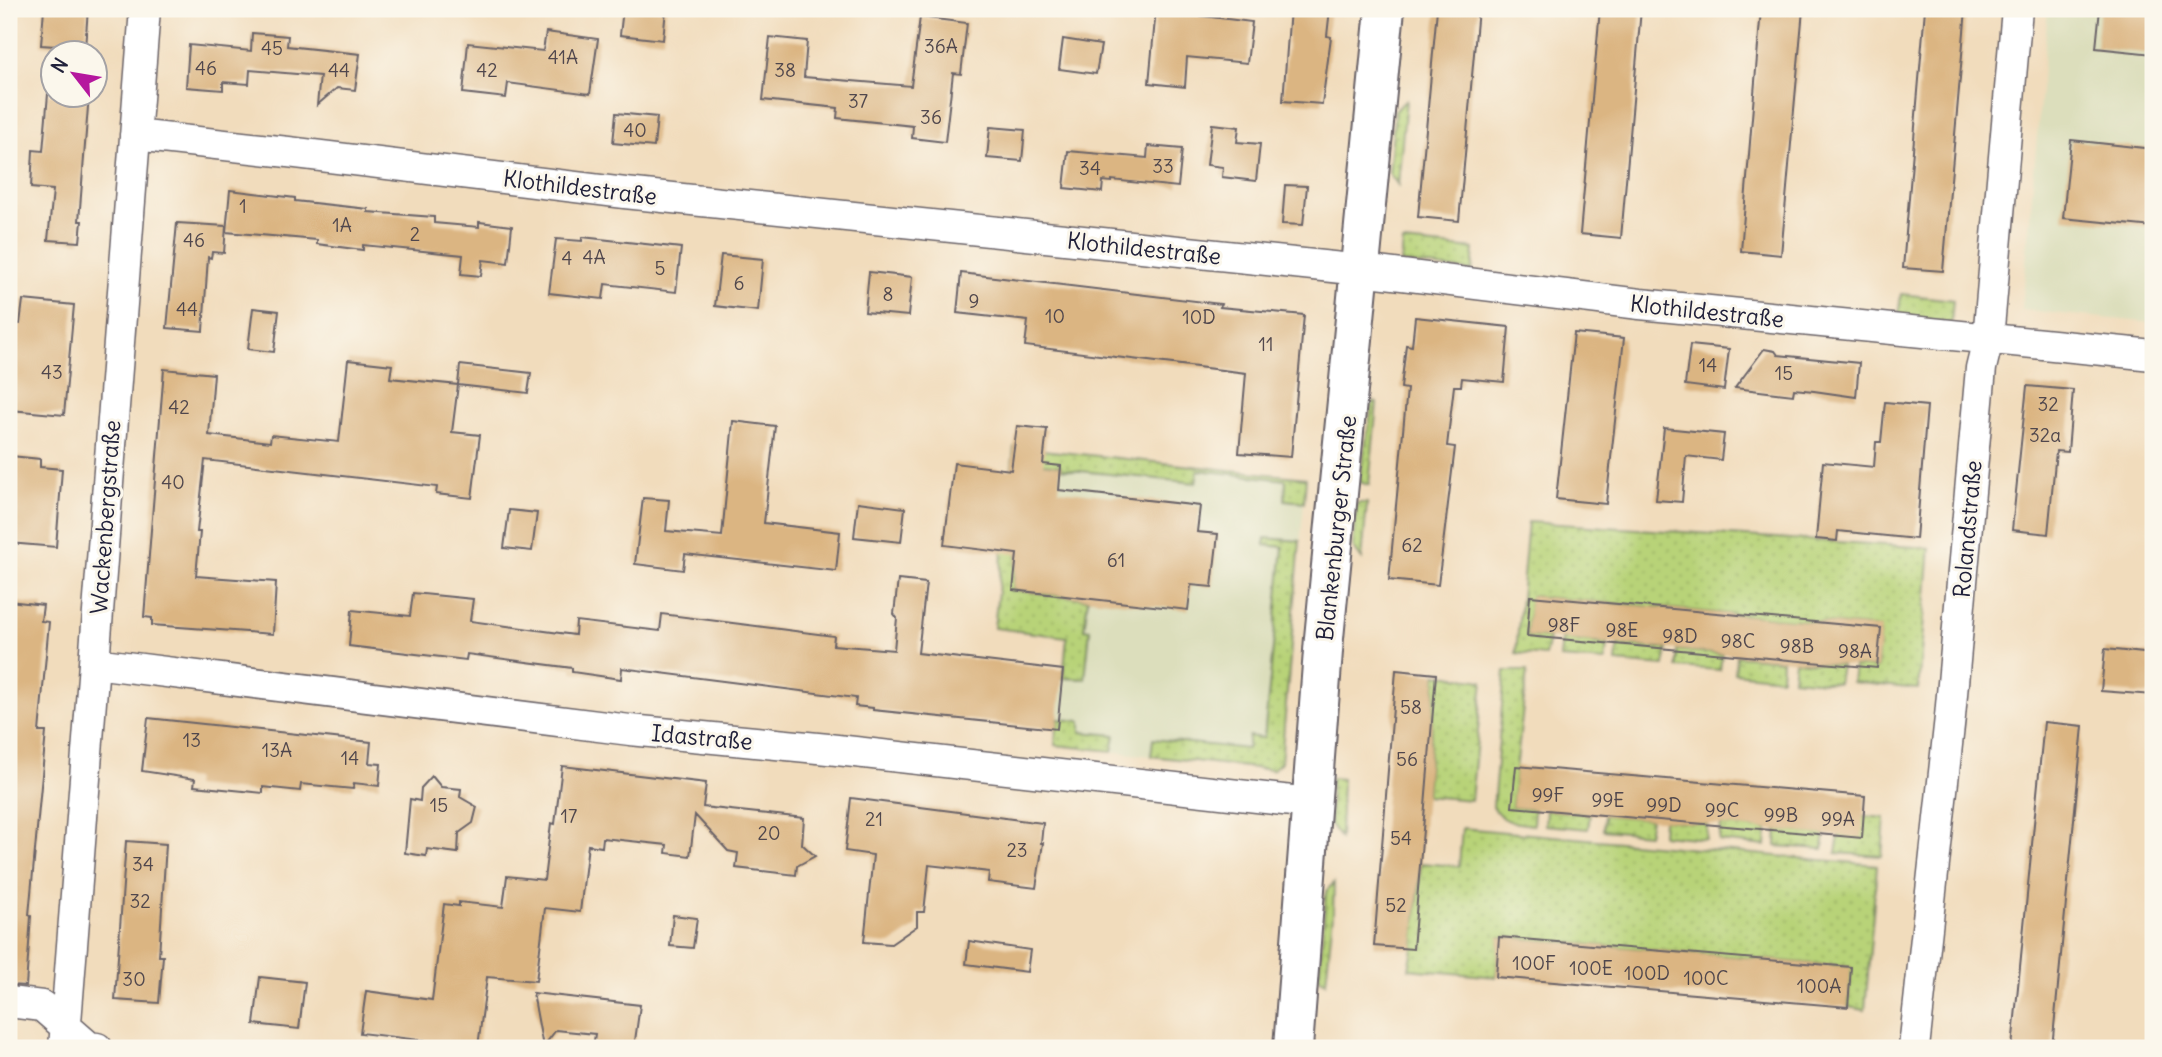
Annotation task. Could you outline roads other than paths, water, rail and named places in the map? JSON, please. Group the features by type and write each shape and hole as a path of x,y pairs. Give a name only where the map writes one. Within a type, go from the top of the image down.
{"main road":[{"name":"Blankenburger Straße","path":"1293,1048 1309,861 1310,803 1385,9"}],"street":[{"name":"Wackenbergstraße","path":"64,1037 145,9"},
{"name":"Rolandstraße","path":"1914,1048 1950,717 1981,368 1988,339 2017,9"},
{"name":"Klothildestraße","path":"135,135 625,193 1361,270 1640,304 2153,355"},
{"name":"Idastraße","path":"94,663 630,730 828,749 1310,803"},
{"path":"9,1002 42,1006 64,1037 97,1048"}]}
